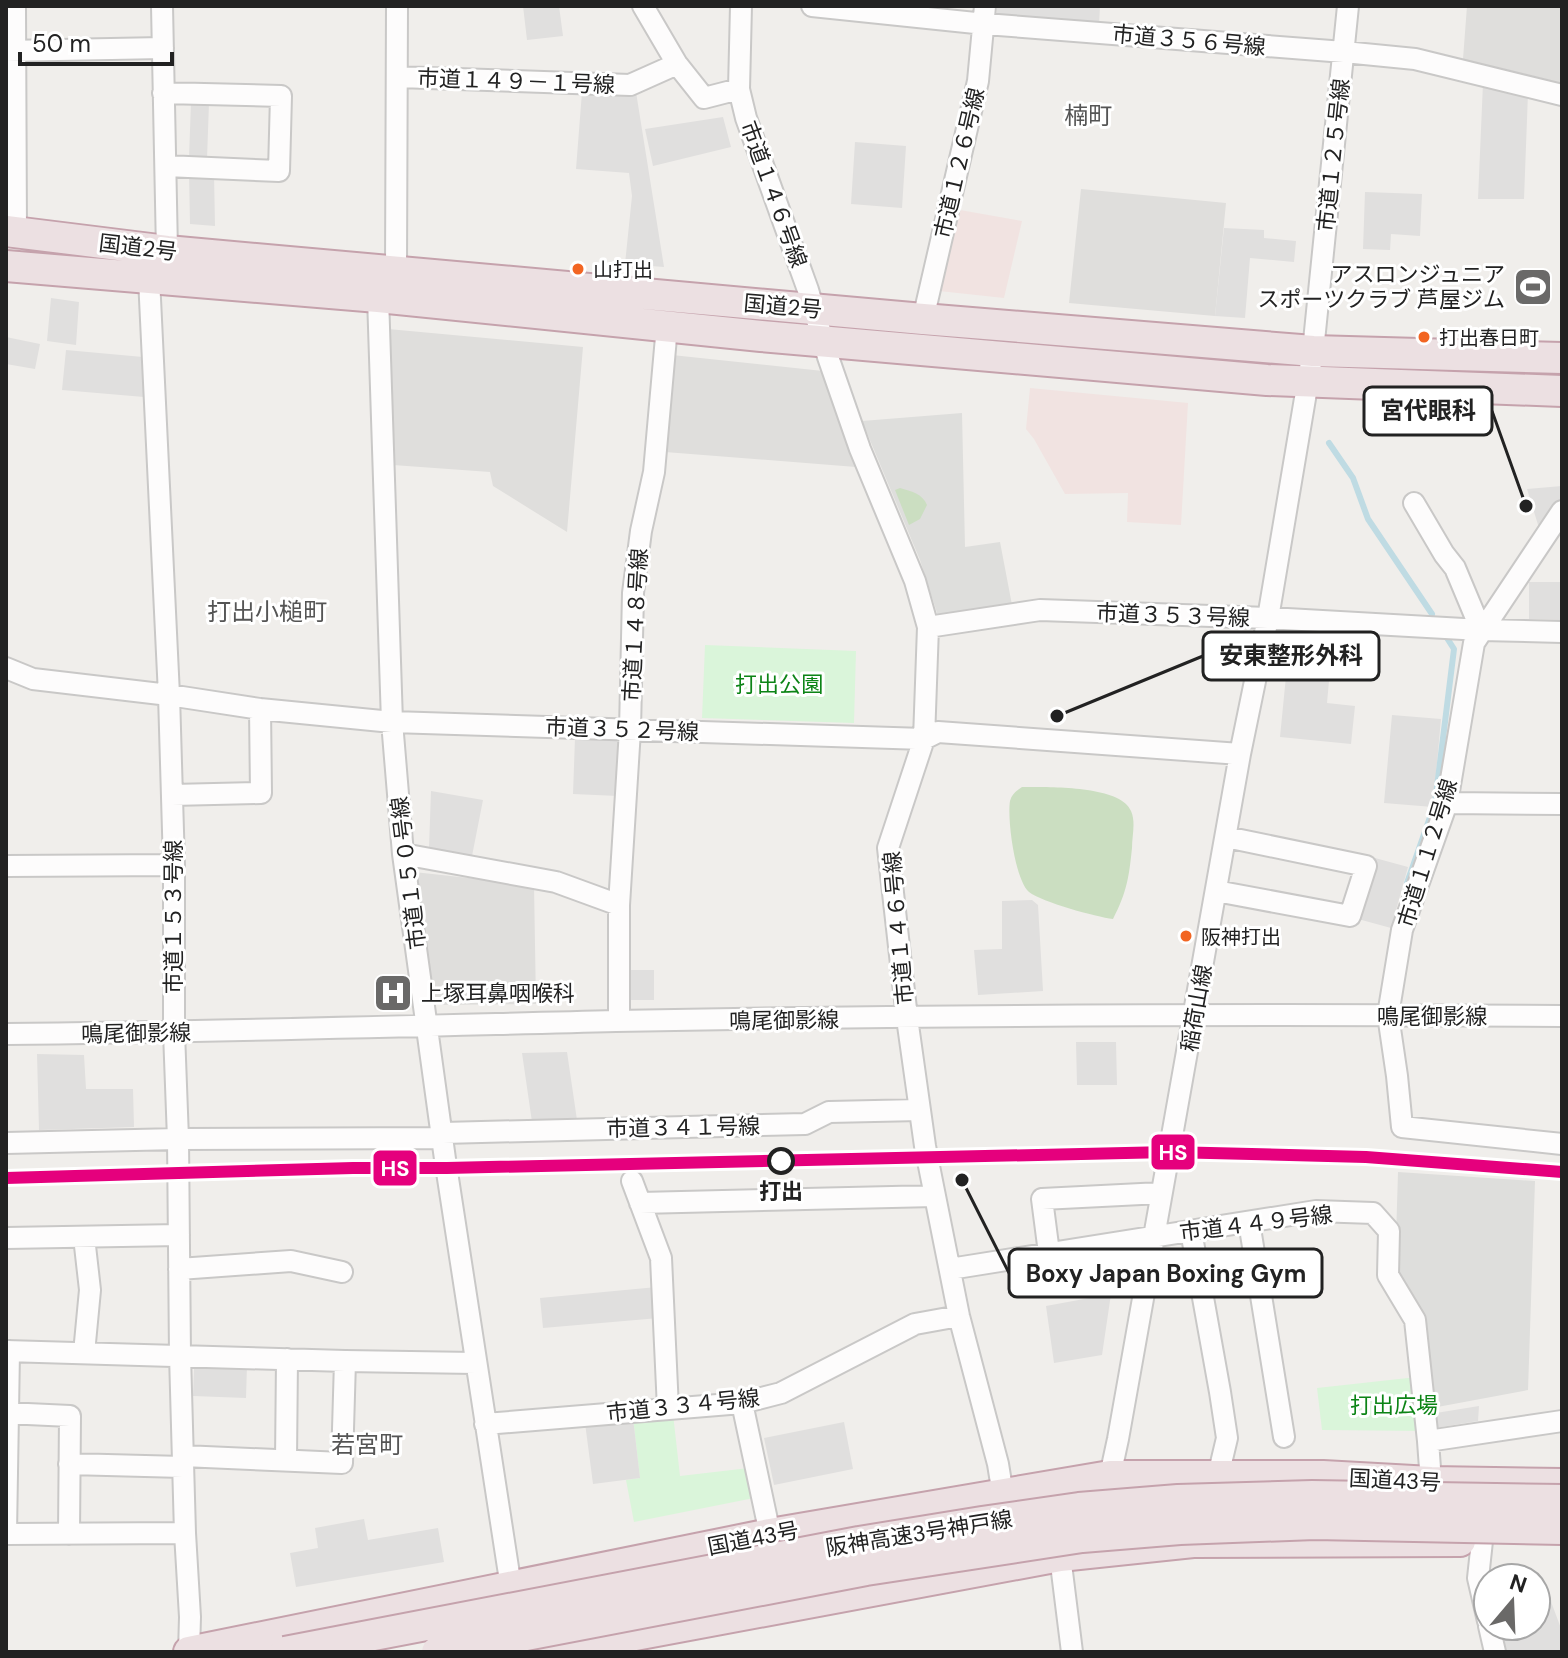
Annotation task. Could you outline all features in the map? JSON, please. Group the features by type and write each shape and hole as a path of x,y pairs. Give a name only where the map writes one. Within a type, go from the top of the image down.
{"highway":[{"name":"国道2号","path":"11,232 167,251 1313,351 1562,358"},
{"name":"国道2号","path":"6,266 378,297 1267,380 1562,391"},
{"name":"国道43号","path":"189,1652 770,1534 1110,1476 1323,1476 1562,1484"},
{"name":"阪神高速3号神戸線","path":"285,1652 859,1542 1079,1508 1178,1500 1312,1496 1562,1500"},
{"name":"阪神高速3号神戸線","path":"437,1652 866,1570 1082,1537 1180,1529 1315,1524 1562,1529"},
{"path":"544,1652 1060,1556 1193,1542 1562,1543"}],"street":[{"path":"11,232 11,51 15,6"},
{"path":"162,6 167,251"},
{"path":"396,270 397,6"},
{"path":"643,6 677,64 704,98 739,89"},
{"name":"市道１４６号線","path":"741,6 739,89 746,118 808,290 860,449 915,581 928,627 924,739 888,848 907,1018 935,1196 959,1316 998,1464 1003,1495"},
{"name":"市道３５６号線","path":"812,6 985,15 1415,59 1562,95"},
{"name":"市道１２５号線","path":"1313,351 1348,6"},
{"name":"市道１２６号線","path":"923,319 978,81 985,15"},
{"path":"11,51 163,48"},
{"name":"市道１４９－１号線","path":"398,77 630,85 677,64"},
{"path":"163,93 281,96 279,171 166,166"},
{"name":"市道１５３号線","path":"149,278 172,795 180,1355 189,1652"},
{"name":"市道１５０号線","path":"378,297 392,722 403,854 475,1363 511,1587"},
{"name":"市道１４８号線","path":"619,1021 619,905 630,730 633,593 641,531 654,472 667,326"},
{"name":"稲荷山線","path":"1060,1556 1110,1476 1240,754 1268,618 1313,351"},
{"path":"1414,503 1455,568 1481,630"},
{"name":"市道１１２号線","path":"1562,511 1474,643 1447,803 1402,930 1388,1015 1402,1127 1562,1144"},
{"name":"市道３５３号線","path":"928,627 1040,610 1562,632"},
{"name":"市道３５２号線","path":"6,668 33,679 260,709 392,722 924,739 938,732 1240,754"},
{"path":"172,795 261,793 260,709"},
{"path":"1447,803 1562,804"},
{"path":"1216,891 1350,916 1366,866 1226,837"},
{"path":"403,854 556,882 619,905"},
{"path":"6,866 174,865"},
{"name":"鳴尾御影線","path":"6,1034 619,1021 1562,1016"},
{"name":"市道３４１号線","path":"6,1143 443,1136 805,1124 829,1112 920,1110"},
{"path":"632,1181 661,1258 668,1409"},
{"path":"1049,1253 1042,1199 1161,1193"},
{"path":"640,1203 935,1196"},
{"name":"市道４４９号線","path":"950,1269 1316,1211 1373,1213 1389,1231 1388,1275 1415,1320 1428,1441"},
{"path":"1249,1222 1284,1437"},
{"path":"1191,1231 1227,1438 1218,1476"},
{"path":"6,1238 179,1235"},
{"path":"84,1237 90,1290 84,1353"},
{"path":"179,1269 291,1261 342,1272"},
{"name":"市道３３４号線","path":"485,1424 742,1403 781,1393 915,1324 959,1316"},
{"path":"185,1533 6,1534 7,1351 475,1363"},
{"path":"286,1460 287,1359"},
{"path":"69,1464 286,1460 342,1463 345,1361"},
{"path":"742,1403 770,1534"},
{"path":"7,1413 70,1416 69,1534"},
{"path":"1431,1482 1428,1441 1562,1421"},
{"path":"1480,1562 1482,1541"},
{"path":"1060,1556 1072,1652"}],"shaded area":[{"path":"523,6 559,6 563,36 527,40"},
{"path":"997,6 1100,6 1099,25 996,20"},
{"path":"1467,6 1562,6 1562,83 1463,59"},
{"path":"1483,83 1528,93 1524,199 1478,199"},
{"path":"582,92 636,92 664,267 625,264 632,196 629,173 576,169"},
{"path":"191,102 209,103 207,159 189,158"},
{"path":"723,117 731,147 653,166 645,129"},
{"path":"855,142 906,146 902,208 851,204"},
{"path":"189,172 214,174 215,226 190,224"},
{"path":"1081,189 1226,203 1215,316 1069,303"},
{"path":"1365,192 1422,194 1420,236 1391,234 1390,250 1363,249"},
{"path":"960,210 1022,221 1004,298 939,291"},
{"path":"1224,228 1264,230 1264,238 1296,241 1294,262 1250,258 1245,318 1215,316"},
{"path":"51,298 79,302 76,345 47,341"},
{"path":"388,329 583,347 567,532 493,486 490,472 393,465"},
{"path":"6,337 40,344 35,369 6,364"},
{"path":"66,350 143,357 144,397 62,390"},
{"path":"672,355 823,371 856,467 665,452"},
{"path":"1030,388 1188,403 1181,525 1127,522 1128,493 1065,494 1026,429"},
{"path":"962,413 965,547 1000,542 1012,605 938,616 920,560 862,421"},
{"path":"1562,486 1562,499 1539,528 1527,489"},
{"path":"1529,582 1562,582 1562,620 1529,619"},
{"path":"1287,666 1330,670 1327,703 1355,706 1351,744 1280,737"},
{"path":"1392,715 1441,719 1433,807 1384,803"},
{"path":"575,738 620,739 618,796 573,794"},
{"path":"431,791 483,800 472,856 429,848"},
{"path":"1375,858 1408,867 1391,928 1358,919"},
{"path":"414,872 534,885 536,1004 434,1005"},
{"path":"1032,900 1038,905 1043,991 978,995 974,950 1002,949 1002,901"},
{"path":"624,970 654,970 654,1000 625,1000"},
{"path":"1076,1042 1116,1042 1117,1085 1077,1085"},
{"path":"567,1052 577,1120 532,1122 522,1053"},
{"path":"37,1054 84,1055 86,1089 133,1089 134,1127 39,1130"},
{"path":"1398,1172 1535,1181 1528,1390 1432,1408 1420,1307 1395,1272"},
{"path":"657,1287 659,1318 543,1328 540,1298"},
{"path":"1111,1294 1102,1355 1054,1363 1046,1306"},
{"path":"200,1364 247,1365 246,1398 193,1396 194,1369"},
{"path":"1479,1406 1478,1421 1435,1428 1436,1413"},
{"path":"633,1418 640,1478 593,1484 585,1423"},
{"path":"844,1422 853,1469 774,1485 764,1438"},
{"path":"364,1519 368,1540 438,1528 444,1562 296,1587 290,1553 318,1548 315,1528"},
{"path":"1552,1604 1562,1631 1562,1652 1506,1652 1504,1642 1552,1642"}],"green space":[{"path":"900,488 920,496 927,505 920,519 909,525 895,490"},
{"name":"打出公園","path":"705,645 856,651 854,723 702,718"},
{"path":"1022,787 1098,792 1113,796 1131,811 1133,829 1128,876 1113,919 1045,900 1029,892 1024,885 1013,849 1009,810 1012,796"},
{"name":"打出広場","path":"1417,1377 1422,1431 1322,1430 1317,1388"},
{"path":"673,1414 680,1476 749,1468 754,1498 634,1522 626,1480 640,1478 633,1418"}],"waterway":[{"path":"1329,443 1353,478 1368,519 1432,614"},
{"path":"1407,883 1435,803 1454,649 1447,638"}],"transit line":[{"name":"HS","path":"6,1178 1169,1152 1366,1157 1562,1172"}],"place":[{"name":"山打出","path":"578,269"},
{"name":"アスロンジュニア スポーツクラブ 芦屋ジム","path":"1533,287"},
{"name":"打出春日町","path":"1424,337"},
{"name":"宮代眼科","path":"1526,506"},
{"name":"安東整形外科","path":"1057,716"},
{"name":"阪神打出","path":"1186,936"},
{"name":"上塚耳鼻咽喉科","path":"393,993"},
{"name":"打出","path":"781,1161"},
{"name":"Boxy Japan Boxing Gym","path":"962,1180"}],"district":[{"name":"楠町","path":"1088,116"},
{"name":"打出小槌町","path":"267,612"},
{"name":"若宮町","path":"367,1445"}]}
